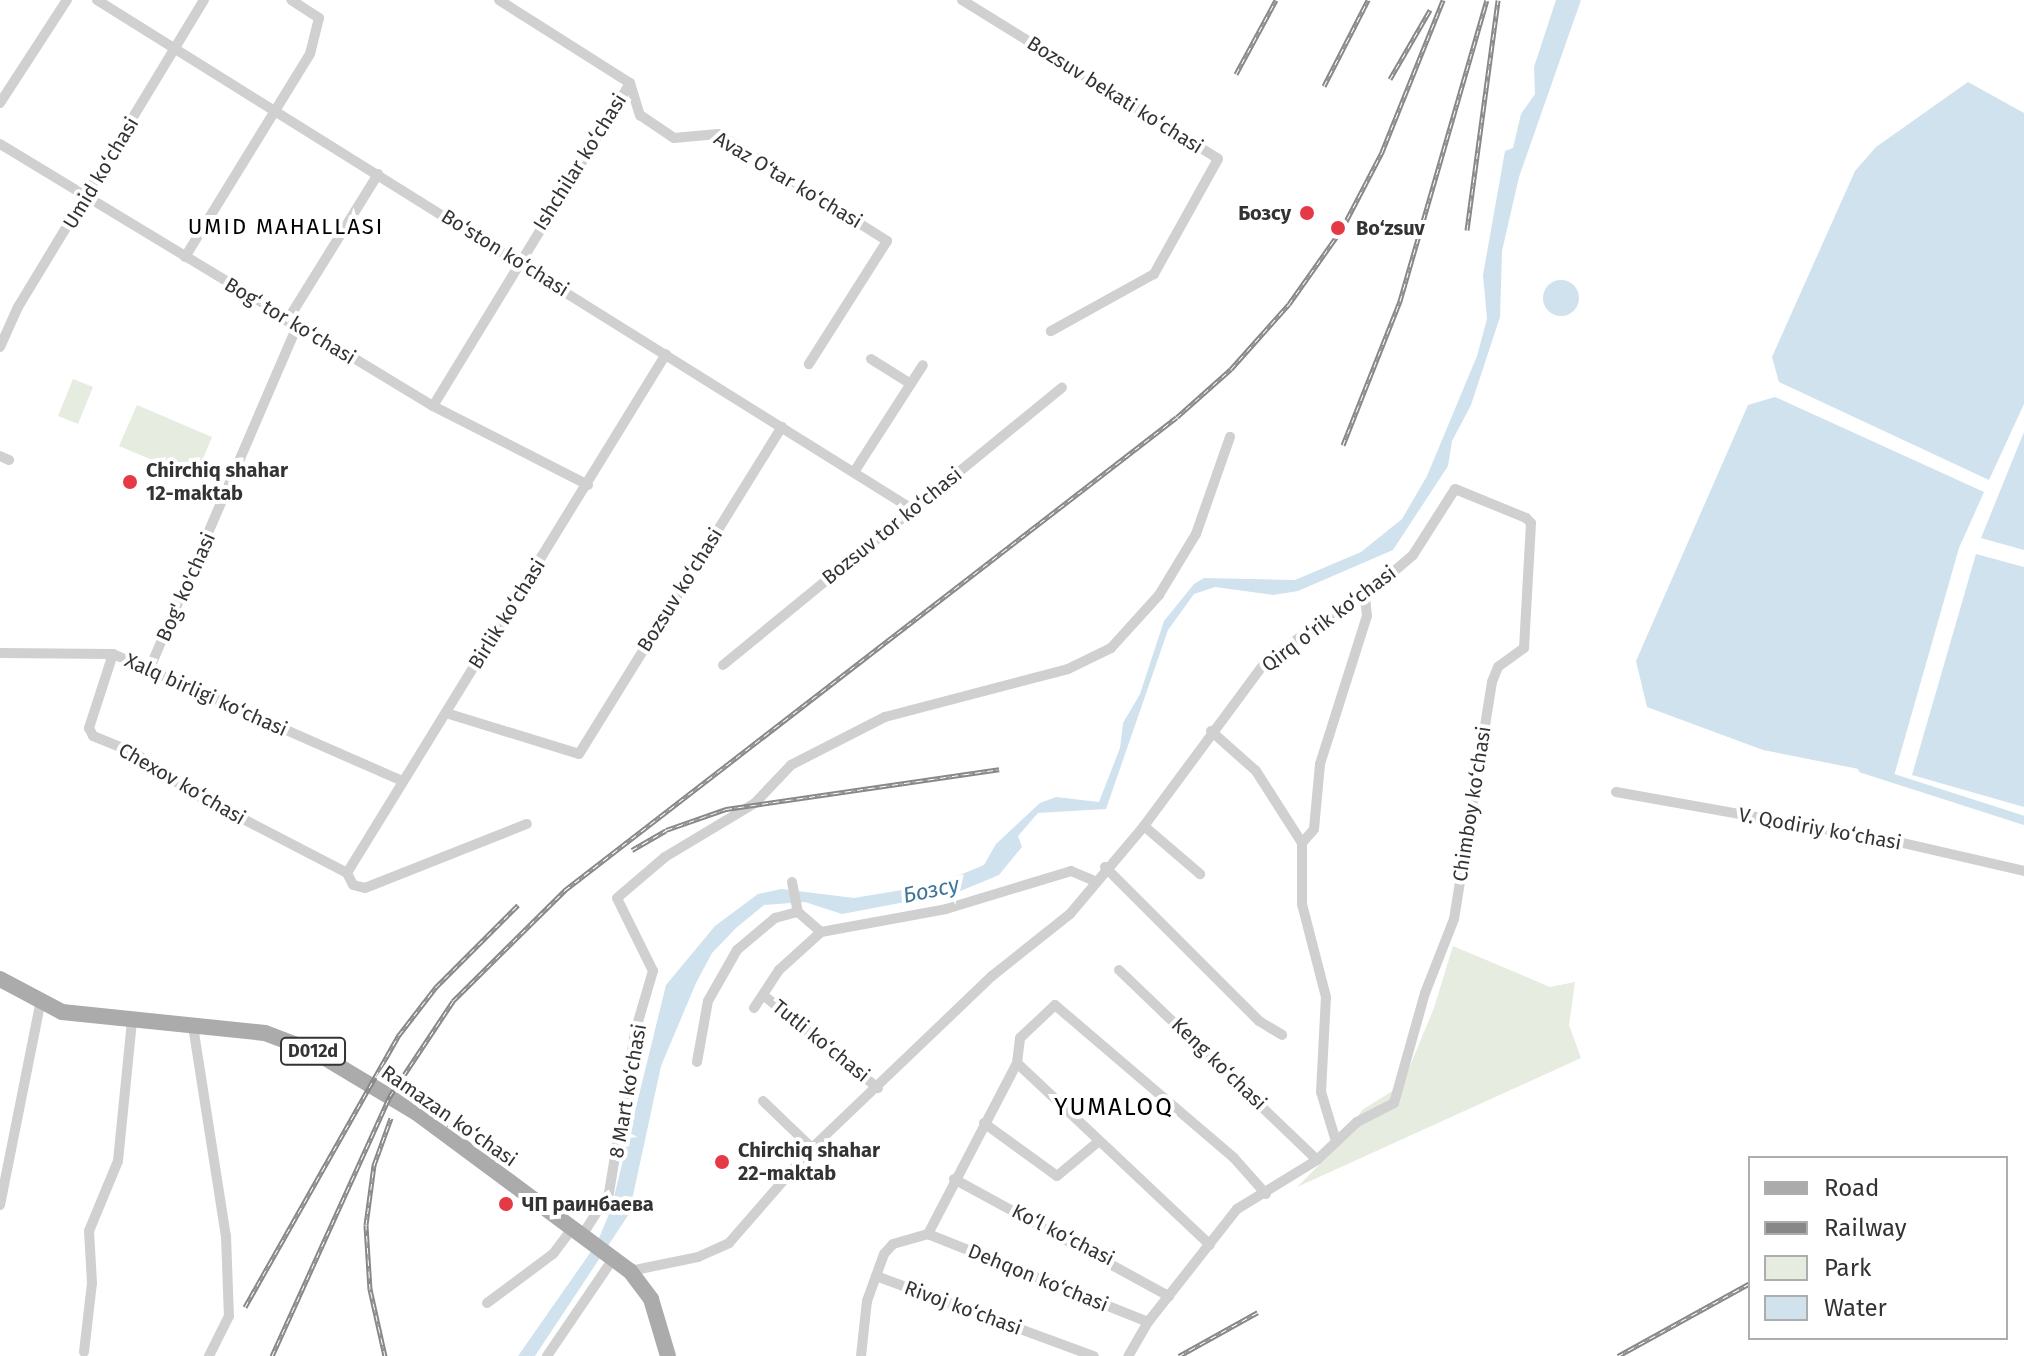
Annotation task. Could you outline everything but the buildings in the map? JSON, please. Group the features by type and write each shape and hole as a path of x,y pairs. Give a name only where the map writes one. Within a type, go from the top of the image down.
{"main road":[{"name":"Ramazan ko‘chasi","path":"0,979 40,1004 132,1021 265,1033 306,1047 417,1113 576,1234 630,1271 651,1299 668,1356"}],"street":[{"path":"0,103 67,0"},
{"name":"Bo‘ston ko‘chasi","path":"97,0 912,509"},
{"name":"Umid ko‘chasi","path":"0,347 18,307 88,197 204,0"},
{"path":"185,257 277,110 320,26 319,18 291,0"},
{"path":"499,0 630,83"},
{"name":"Bozsuv bekati ko‘chasi","path":"962,0 1218,159 1154,274 1051,331"},
{"name":"Ishchilar ko‘chasi","path":"433,406 518,261 630,83"},
{"name":"Avaz O‘tar ko‘chasi","path":"630,83 640,115 674,138 718,134 887,241 809,364"},
{"name":"Bog‘ tor ko‘chasi","path":"0,144 292,324 433,406 588,485"},
{"name":"Bog' ko'chasi","path":"149,670 292,324 378,174"},
{"name":"Birlik ko‘chasi","path":"347,873 666,354"},
{"path":"871,359 911,384"},
{"path":"854,472 923,365"},
{"name":"Bozsuv tor ko‘chasi","path":"723,665 1062,388"},
{"name":"Bozsuv ko‘chasi","path":"446,713 579,754 782,427"},
{"name":"8 Mart ko‘chasi","path":"487,1303 576,1234 609,1193 635,1032 653,971 617,898 665,857 742,812 791,765 885,717 1068,669 1111,648 1159,595 1196,534 1230,437"},
{"name":"Qirq o‘rik ko‘chasi","path":"630,1271 688,1260 729,1243 812,1148 1003,966 1070,914 1105,867 1144,826 1211,731 1264,664 1331,614 1365,596 1413,555 1455,489"},
{"name":"Chimboy ko‘chasi","path":"1335,1138 1394,1103 1425,993 1454,919 1492,682 1498,667 1524,648 1531,523 1455,489"},
{"path":"1302,843 1314,829 1320,764 1367,616 1365,596"},
{"name":"Xalq birligi ko‘chasi","path":"0,653 113,654 402,781"},
{"name":"Chexov ko‘chasi","path":"113,654 89,728 93,736 135,753 209,802 347,873"},
{"path":"1128,1356 1148,1322 1237,1209 1317,1160 1335,1138 1321,1092 1326,997 1302,904 1302,843 1256,771 1211,731"},
{"name":"V. Qodiriy ko‘chasi","path":"1616,792 1903,843 2024,871"},
{"path":"347,873 353,885 365,888 527,824"},
{"path":"1144,826 1200,874"},
{"path":"1105,867 1259,1021 1282,1035"},
{"path":"792,882 798,912 821,932 946,909 1071,871 1095,881"},
{"path":"697,1062 708,1001 737,950 775,918 798,912"},
{"name":"Tutli ko‘chasi","path":"754,1008 779,970 821,932"},
{"name":"Keng ko‘chasi","path":"1119,970 1317,1160"},
{"name":"Tutli ko‘chasi","path":"763,995 878,1088"},
{"path":"0,1205 40,1004"},
{"path":"861,1356 867,1301 893,1244 928,1234 1017,1063 1020,1038 1055,1005 1234,1158 1266,1194"},
{"path":"84,1352 92,1283 89,1231 106,1195 122,1141 132,1021"},
{"path":"193,1026 226,1236 229,1316 209,1356"},
{"path":"1017,1063 1210,1245"},
{"path":"763,1101 812,1148"},
{"path":"984,1123 1057,1176 1098,1142"},
{"name":"Ko‘l ko‘chasi","path":"954,1179 1125,1267 1169,1296"},
{"name":"Dehqon ko‘chasi","path":"928,1234 1148,1322"},
{"path":"547,1356 613,1259"},
{"name":"Rivoj ko‘chasi","path":"876,1276 1094,1356"}],"green space":[{"path":"73,379 93,387 78,424 58,416"},
{"path":"137,405 212,437 195,478 119,446"},
{"path":"1453,946 1550,987 1575,982 1569,1025 1581,1058 1297,1187 1342,1142 1362,1110 1402,1085 1434,1008"}],"water":[{"name":"Бозсу","path":"1556,0 1581,0 1519,177 1502,251 1500,317 1471,405 1452,441 1448,466 1393,550 1298,591 1273,595 1215,587 1194,594 1168,630 1106,809 1038,813 1018,836 1022,847 999,875 958,892 842,914 805,902 764,905 736,928 712,953 661,1066 629,1214 535,1356 518,1356 597,1243 611,1209 666,985 715,926 758,894 781,889 854,898 938,884 984,865 996,844 1040,803 1056,797 1099,802 1120,748 1123,723 1140,694 1164,621 1194,584 1204,578 1295,580 1361,552 1402,519 1427,476 1477,356 1487,319 1483,275 1505,151 1513,148 1521,114 1535,94 1534,67"},
{"path":"1968,82 2024,113 2024,404 1989,480 1779,382 1772,357 1855,171 1876,147"},
{"path":"1561,280 1574,285 1579,298 1574,311 1561,316 1548,311 1543,298 1548,285"},
{"path":"1775,397 1984,492 1959,548 1894,776 1763,750 1647,707 1636,661 1748,405"},
{"path":"2024,432 2024,550 1981,538"},
{"path":"1976,554 2024,567 2024,807 1912,775"}],"waterway":[{"path":"1862,768 2024,820"}],"railway":[{"path":"1236,74 1276,0"},
{"path":"1324,86 1368,0"},
{"path":"272,1356 390,1096 453,1001 565,890 1177,417 1231,369 1289,304 1342,229 1382,152 1443,0"},
{"path":"1343,445 1400,301 1487,0"},
{"path":"1467,230 1498,0"},
{"path":"1390,79 1430,10"},
{"path":"632,850 666,830 726,809 999,769"},
{"path":"245,1307 399,1035 436,987 518,905"},
{"path":"385,1356 370,1289 366,1225 374,1165 391,1118"},
{"path":"1618,1356 1748,1284"},
{"path":"1179,1356 1258,1312"}],"place":[{"name":"Бозсу","path":"1307,213"},
{"name":"Bo‘zsuv","path":"1338,228"},
{"name":"Chirchiq shahar 12-maktab","path":"130,482"},
{"name":"Chirchiq shahar 22-maktab","path":"722,1162"},
{"name":"ЧП раинбаева","path":"506,1204"}],"district":[{"name":"UMID MAHALLASI","path":"286,227"},
{"name":"YUMALOQ","path":"1114,1108"}]}
